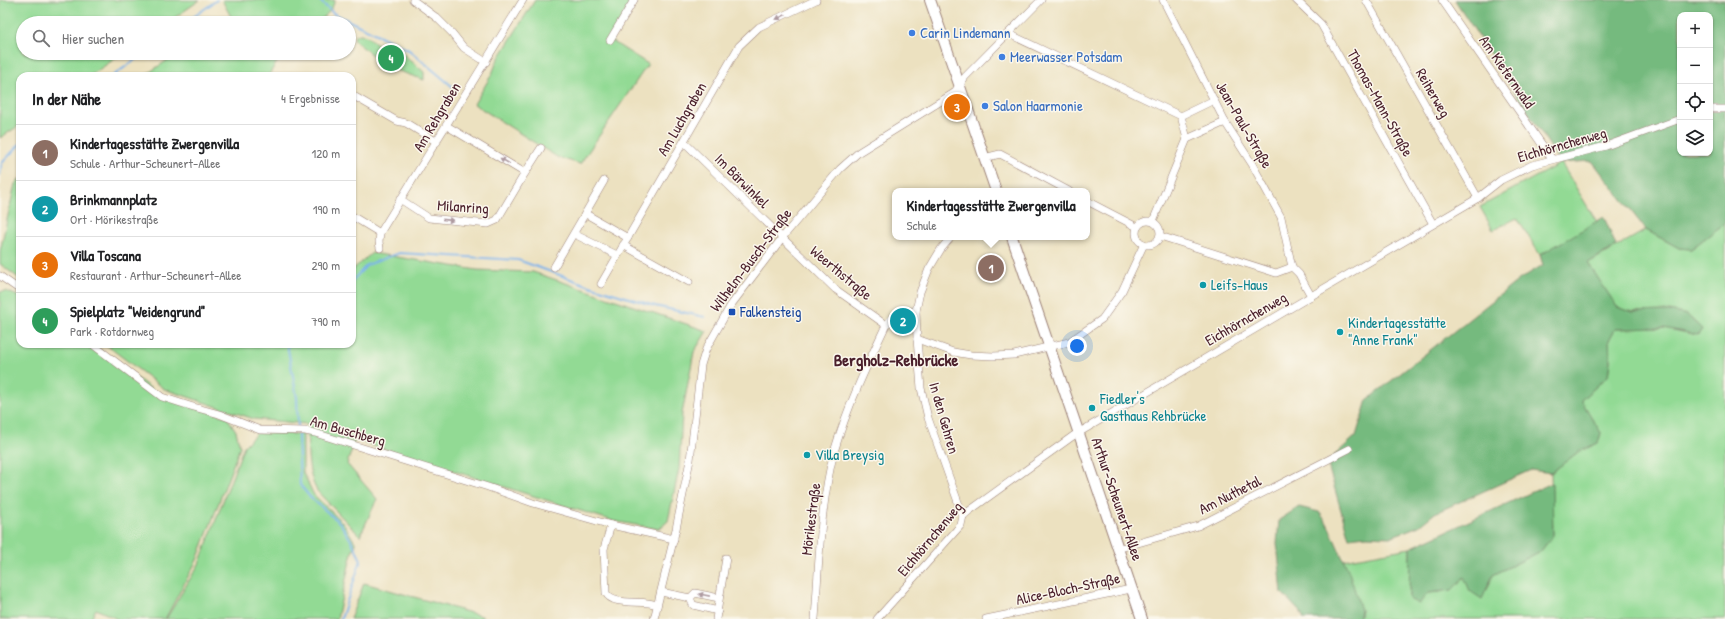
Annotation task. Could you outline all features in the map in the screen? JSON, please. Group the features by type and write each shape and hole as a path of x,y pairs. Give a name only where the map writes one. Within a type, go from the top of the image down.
{"main road":[{"path":"930,0 995,188"},
{"name":"Arthur-Scheunert-Allee","path":"1013,240 1048,348 1079,433 1142,619"}],"street":[{"path":"412,0 437,18 464,48 486,62"},
{"name":"Am Rehgraben","path":"380,233 406,190 410,187 523,0"},
{"path":"610,40 634,0"},
{"name":"Am Luchgraben","path":"601,284 739,46 760,27 816,0"},
{"name":"Wilhelm-Busch-Straße","path":"654,619 674,539 690,460 701,365 706,349 731,305 782,238 840,169 859,152 954,93 965,77 1041,0"},
{"name":"Jean-Paul-Straße","path":"1163,0 1214,100 1281,217 1292,267"},
{"name":"Thomas-Mann-Straße","path":"1296,0 1321,24 1433,224"},
{"name":"Reiherweg","path":"1366,0 1478,198"},
{"name":"Am Kiefernwald","path":"1442,0 1552,159"},
{"path":"1009,34 1181,116 1187,139 1153,221"},
{"path":"356,97 397,121 406,123 437,142"},
{"path":"1181,116 1214,100"},
{"path":"1713,109 1725,109"},
{"name":"Eichhörnchenweg","path":"877,619 962,525 963,516 1042,457 1079,433 1478,198 1517,171 1532,164 1606,146 1677,120"},
{"path":"1187,139 1226,122"},
{"path":"447,126 525,173"},
{"name":"Im Bärwinkel","path":"684,142 782,238"},
{"name":"Milanring","path":"400,200 429,218 488,224 497,220 541,148"},
{"path":"984,158 1000,154 1063,188"},
{"path":"554,267 604,181"},
{"path":"1090,203 1137,227"},
{"path":"586,214 628,238"},
{"path":"356,219 380,233 380,248"},
{"path":"1143,221 1153,221 1159,227 1160,236 1154,244 1144,244 1137,237 1137,227 1143,221"},
{"path":"574,234 617,256"},
{"path":"1160,236 1276,273 1292,267 1299,274 1311,296"},
{"name":"Weerthstraße","path":"782,238 835,289 886,325"},
{"name":"In den Gehren","path":"948,240 941,249 929,269 920,292 916,311 917,339 921,388 928,418 963,516"},
{"path":"917,339 953,352 993,356 1048,348 1069,342 1102,319 1122,291 1144,244"},
{"path":"623,245 689,282"},
{"path":"0,276 16,287"},
{"name":"Mörikestraße","path":"815,619 824,503 834,454 845,418 886,325 892,318 902,311 916,311"},
{"name":"Am Buschberg","path":"97,348 162,397 219,414 260,430 305,431 315,433 481,485 533,503 611,525 674,539"},
{"name":"Am Nuthetal","path":"1118,549 1198,526 1348,449"},
{"path":"611,525 604,549 606,593 608,597 616,601 648,602 657,605"},
{"path":"716,619 726,558"},
{"name":"Alice-Bloch-Straße","path":"986,619 1014,616 1132,589"},
{"path":"661,592 690,598"},
{"path":"690,598 695,593 719,598"},
{"path":"690,598 693,606 718,611"}],"green space":[{"path":"0,0 200,0 177,16 16,16 16,60 113,60 96,72 16,72 16,128 0,138"},
{"path":"222,0 335,0 334,4 325,16 230,16"},
{"path":"535,0 632,0 610,40 648,64 580,164 557,157 474,104 492,74 497,61"},
{"path":"1455,0 1725,0 1725,223 1691,249 1679,248 1646,230 1592,161 1561,163"},
{"path":"361,34 368,37 384,51 402,53 424,72 424,80 385,66 356,42 356,35"},
{"path":"168,60 278,60 271,72 150,72"},
{"path":"1561,163 1597,222 1540,255 1517,218 1493,230 1480,207"},
{"path":"16,183 16,276 0,264 0,251"},
{"path":"1604,217 1616,246 1588,263 1617,307 1632,312 1669,311 1687,315 1702,329 1698,335 1664,328 1615,329 1609,340 1610,361 1608,376 1581,400 1601,433 1598,443 1578,452 1551,473 1531,470 1435,513 1419,526 1390,537 1366,536 1349,538 1327,462 1356,436 1367,400 1520,279 1543,265 1540,255"},
{"path":"1725,223 1725,619 1359,619 1361,610 1343,560 1410,548 1409,599 1428,593 1441,592 1464,577 1487,590 1493,575 1541,551 1553,535 1551,473 1578,452 1598,443 1601,433 1581,400 1608,376 1610,361 1609,340 1615,329 1664,328 1698,335 1702,329 1687,315 1669,311 1632,312 1617,307 1588,263 1646,230 1679,248 1691,249"},
{"path":"372,253 477,270 533,272 707,331 694,352 682,414 679,469 668,521 659,529 613,521 355,440 347,464 377,499 360,536 317,491 313,483 309,467 307,424 254,419 164,389 110,348 356,348 356,267"},
{"path":"6,291 16,295 16,348 97,348 162,397 227,417 236,431 240,447 197,560 165,619 117,619 96,609 91,619 0,619 0,292"},
{"path":"257,433 303,434 303,473 314,495 344,524 356,544 352,552 337,619 166,619 199,564 244,446"},
{"path":"1552,483 1553,535 1541,551 1493,575 1482,599 1470,591 1464,577 1452,590 1428,593 1419,604 1409,599 1410,548"},
{"path":"1299,507 1319,512 1327,523 1349,572 1361,610 1359,619 1304,619 1301,613 1282,593 1277,543 1279,520"},
{"path":"364,583 482,616 482,619 350,619"}],"waterway":[{"path":"195,16 217,0"},
{"path":"319,0 333,13 339,16"},
{"path":"356,24 409,50 453,87"},
{"path":"118,72 135,60"},
{"path":"0,175 2,163 16,148"},
{"path":"356,277 367,265 399,253 518,260 590,286 655,306 705,317"},
{"path":"288,348 297,398 298,429"},
{"path":"298,435 300,485 310,497 340,523 361,560 341,619"}],"place":[{"name":"Carin Lindemann","path":"912,33"},
{"name":"Meerwasser Potsdam","path":"1002,57"},
{"name":"Spielplatz \"Weidengrund\"","path":"391,58"},
{"name":"Salon Haarmonie","path":"985,106"},
{"name":"Villa Toscana","path":"957,107"},
{"name":"Kindertagesstätte Zwergenvilla","path":"991,268"},
{"name":"Leifs-Haus","path":"1203,285"},
{"name":"Falkensteig","path":"732,312"},
{"name":"Brinkmannplatz","path":"903,321"},
{"name":"Kindertagesstätte \"Anne Frank\"","path":"1340,332"},
{"name":"Fiedler's Gasthaus Rehbrücke","path":"1092,408"},
{"name":"Villa Breysig","path":"807,455"}],"district":[{"name":"Bergholz-Rehbrücke","path":"896,360"}]}
